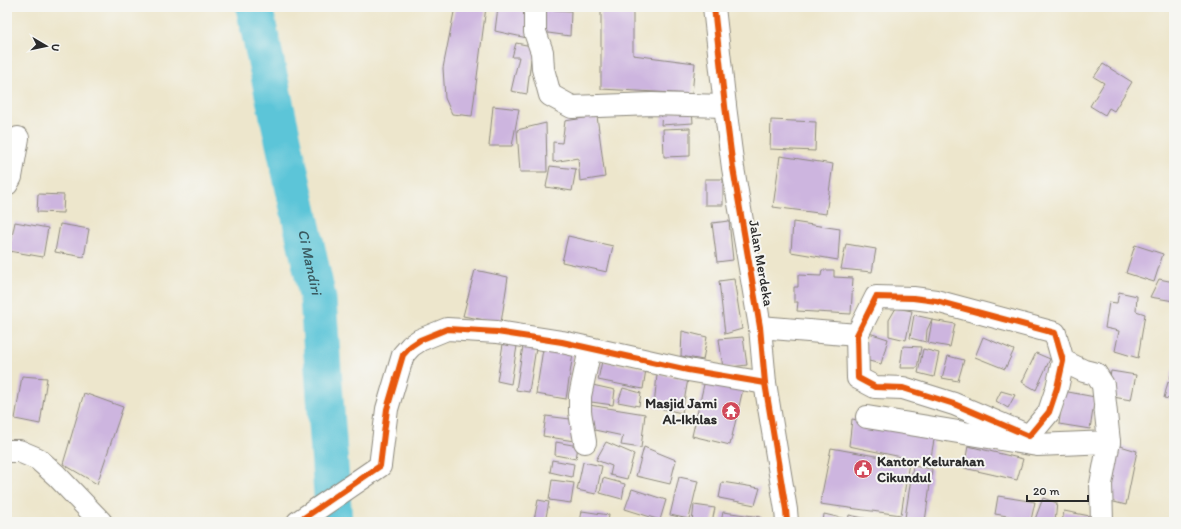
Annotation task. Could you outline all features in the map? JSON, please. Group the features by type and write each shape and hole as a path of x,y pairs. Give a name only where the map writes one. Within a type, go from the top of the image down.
{"street":[{"path":"535,7 535,32 542,52 543,69 550,95 572,107 652,104 724,106"},
{"name":"Jalan Merdeka","path":"714,7 724,106 760,327 765,383 787,522"},
{"path":"7,184 11,178 18,138"},
{"path":"876,298 913,298 936,301 1055,333 1063,361 1057,388 1049,412 1030,436 954,404 903,388 875,387 858,378 857,335 876,298"},
{"path":"760,327 857,335"},
{"path":"298,522 380,466 387,409 403,355 411,346 420,340 447,329 497,332 562,342 719,376 765,383"},
{"path":"584,442 580,412 580,396 590,349"},
{"path":"1063,361 1084,371 1096,374 1103,385 1109,442 1102,484 1102,522"},
{"path":"867,417 1037,445 1109,442"},
{"path":"7,451 19,451 38,459 56,475 101,522"}],"building":[{"path":"455,7 486,7 472,116 452,114 445,98 443,68"},
{"path":"498,7 529,7 527,38 495,31"},
{"path":"601,7 633,7 633,55 695,63 692,94 601,89"},
{"path":"541,9 571,11 570,36 541,32"},
{"path":"516,43 537,47 535,59 531,59 527,94 511,91 519,57 512,57"},
{"path":"1103,64 1132,82 1114,111 1109,108 1105,115 1090,106 1104,83 1094,77"},
{"path":"493,106 519,109 512,146 489,146"},
{"path":"692,110 693,123 661,125 662,112"},
{"path":"597,116 605,177 580,181 578,158 553,162 553,142 562,143 565,121"},
{"path":"771,120 816,122 815,151 770,149"},
{"path":"546,123 547,172 520,172 517,130"},
{"path":"690,128 690,156 664,157 663,129"},
{"path":"780,156 833,164 826,214 773,207"},
{"path":"550,166 576,169 572,191 546,187"},
{"path":"705,179 723,179 723,205 705,205"},
{"path":"38,194 64,195 63,213 37,212"},
{"path":"729,221 733,260 717,262 712,223"},
{"path":"15,222 48,228 43,257 9,251"},
{"path":"793,222 840,229 838,260 791,252"},
{"path":"60,224 89,229 84,257 55,252"},
{"path":"568,236 613,246 607,272 562,262"},
{"path":"846,244 876,249 872,272 841,269"},
{"path":"1135,245 1163,254 1154,282 1126,273"},
{"path":"475,270 508,277 501,323 463,316"},
{"path":"822,270 834,270 834,277 853,278 851,314 797,311 798,302 794,302 794,287 798,287 798,275 821,276"},
{"path":"734,279 742,329 725,334 719,281"},
{"path":"1159,279 1174,282 1174,301 1150,297"},
{"path":"1119,292 1137,296 1136,311 1145,314 1138,358 1115,351 1119,331 1105,328 1109,302 1117,303"},
{"path":"896,308 912,311 906,340 889,336 889,320"},
{"path":"914,315 932,319 927,330 926,342 910,338"},
{"path":"932,320 955,324 950,347 928,343"},
{"path":"682,331 707,337 703,360 681,356"},
{"path":"869,333 888,339 881,364 865,360 865,345"},
{"path":"743,337 747,365 723,368 719,339"},
{"path":"983,337 1014,350 1005,369 975,357"},
{"path":"503,344 517,346 511,384 497,381"},
{"path":"523,346 536,348 529,392 516,390"},
{"path":"903,346 921,347 917,368 900,368"},
{"path":"543,349 573,354 566,399 536,394"},
{"path":"923,349 939,353 934,377 918,373"},
{"path":"1036,353 1050,359 1036,390 1022,382"},
{"path":"948,356 964,360 958,381 942,378"},
{"path":"602,361 646,369 643,389 598,380"},
{"path":"1174,367 1174,379 1170,379"},
{"path":"1111,371 1136,375 1131,400 1107,396"},
{"path":"657,374 688,379 682,413 654,407"},
{"path":"22,376 47,378 40,424 15,419"},
{"path":"705,380 743,389 730,445 692,436"},
{"path":"1168,382 1174,383 1174,400 1164,398"},
{"path":"588,384 615,390 613,405 584,401"},
{"path":"623,388 641,393 639,406 618,402"},
{"path":"1001,391 1015,395 1008,408 996,401"},
{"path":"1063,391 1095,397 1090,429 1059,424"},
{"path":"7,393 9,393 8,403 7,403"},
{"path":"84,393 123,407 97,484 63,464"},
{"path":"589,405 645,414 641,448 621,445 623,436 585,428"},
{"path":"546,416 578,420 574,441 543,436"},
{"path":"852,419 935,434 930,463 849,446"},
{"path":"556,442 578,446 576,459 555,455"},
{"path":"606,442 634,454 627,479 610,475 612,466 596,460"},
{"path":"1117,445 1137,451 1126,505 1106,500"},
{"path":"968,446 1023,459 1017,480 964,468"},
{"path":"644,447 676,460 670,484 636,476"},
{"path":"831,448 909,462 901,515 820,504"},
{"path":"552,460 574,464 572,477 550,472"},
{"path":"583,462 602,466 596,494 577,490"},
{"path":"913,466 932,469 925,522 905,518"},
{"path":"679,477 698,481 689,519 670,515"},
{"path":"603,478 625,484 622,499 600,493"},
{"path":"552,480 574,483 571,503 549,500"},
{"path":"722,482 760,488 755,505 719,498"},
{"path":"632,489 666,500 660,520 625,509"},
{"path":"998,496 1035,502 1031,520 995,514"},
{"path":"1043,498 1057,503 1055,522 1034,522"},
{"path":"538,500 549,502 545,522 534,520"},
{"path":"694,505 715,508 712,522 692,522"},
{"path":"582,511 609,515 608,522 580,522"},
{"path":"1064,511 1095,517 1094,522 1062,522"},
{"path":"723,512 761,517 761,522 721,522"},
{"path":"824,514 846,519 845,522 823,522"},
{"path":"849,515 873,520 872,522 848,522"}],"waterway":[{"name":"Ci Mandiri","path":"254,7 318,299 334,522"}],"cycle path":[{"path":"714,7 733,168 760,327 765,383 787,522"},
{"path":"876,297 913,298 936,301 1055,333 1063,361 1057,388 1049,412 1029,436 954,404 903,388 875,387 858,378 857,335 876,297"},
{"path":"298,522 380,466 387,409 403,355 411,346 420,340 447,329 497,332 562,342 688,370 765,383"}],"place":[{"name":"Masjid Jami Al-Ikhlas","path":"731,411"},
{"name":"Kantor Kelurahan Cikundul","path":"863,469"}]}
